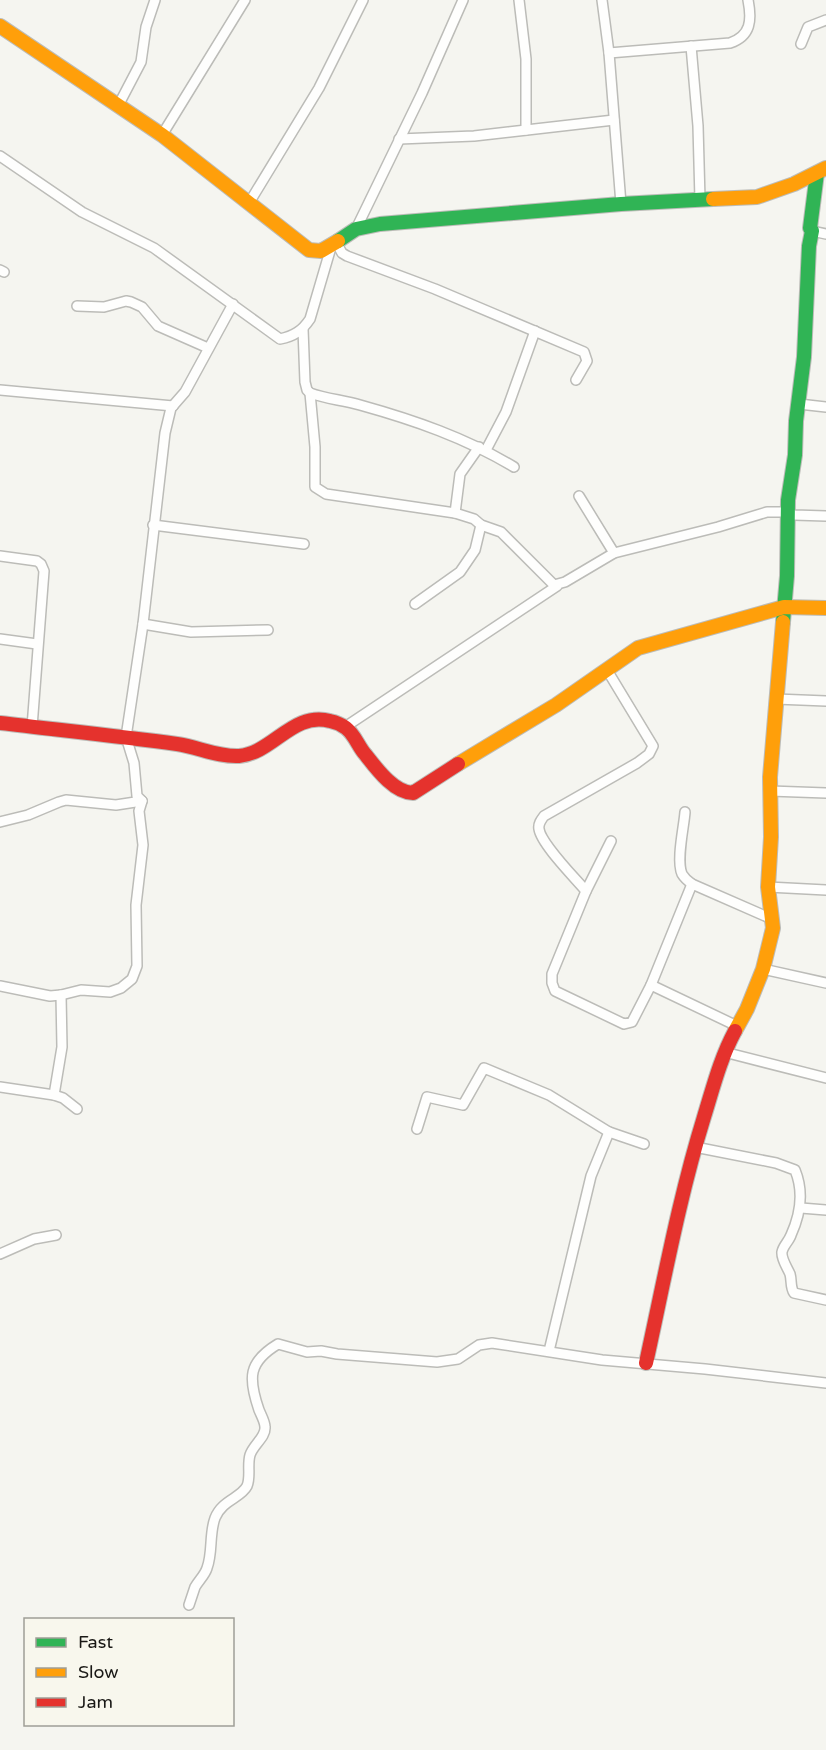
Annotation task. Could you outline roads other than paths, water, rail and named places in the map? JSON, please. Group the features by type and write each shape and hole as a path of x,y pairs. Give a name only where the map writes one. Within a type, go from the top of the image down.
{"street":[{"path":"118,106 141,62 146,27 155,0"},
{"path":"162,135 245,0"},
{"path":"249,203 319,88 363,0"},
{"path":"356,229 463,0"},
{"path":"519,0 526,59 526,130"},
{"path":"602,0 609,53 621,204"},
{"path":"609,53 730,43 742,39 748,31 748,0"},
{"path":"801,44 808,27 826,20"},
{"path":"0,26 162,135 309,250 321,251 356,229 380,224 621,204 766,195 821,171"},
{"path":"692,46 699,126 700,200"},
{"path":"399,139 474,136 614,120"},
{"path":"0,156 82,212 154,248 280,339 290,337 303,329 310,319 334,242"},
{"path":"646,1363 695,1147 724,1052 747,1009 763,969 772,934 768,887 771,837 770,791 784,607 788,500 795,455 812,231 810,228 821,171"},
{"path":"812,231 826,234"},
{"path":"334,242 347,256 435,289 584,352 587,361 576,380"},
{"path":"77,306 104,306 131,302 142,307 158,326 208,348"},
{"path":"142,801 137,796 135,763 126,737 143,624 165,433 173,405 185,392 233,304"},
{"path":"303,329 305,382 310,393 315,447 315,487 326,494 455,513 474,519 481,525 501,532 550,582 557,585"},
{"path":"455,513 460,474 483,448 506,412 535,331"},
{"path":"0,390 173,405"},
{"path":"310,393 392,414 458,437 483,448 514,467"},
{"path":"799,404 826,407"},
{"path":"579,496 614,553"},
{"path":"345,727 557,585 614,553 718,527 767,512 826,516"},
{"path":"153,525 304,544"},
{"path":"415,604 460,572 475,550 481,525"},
{"path":"0,556 37,561 44,571 32,727"},
{"path":"0,723 126,737 196,747 217,754 237,756 252,754 302,721 328,720 345,727 390,782 406,794 413,793 507,733 556,705 638,648 784,607 826,608"},
{"path":"143,624 191,632 268,630"},
{"path":"0,639 37,644"},
{"path":"586,891 546,844 539,830 540,822 544,816 637,763 649,754 653,746 607,670"},
{"path":"776,699 826,700"},
{"path":"770,791 826,793"},
{"path":"0,822 28,815 66,800 116,805 142,801"},
{"path":"0,986 50,996 81,990 110,992 128,984 136,973 136,905 143,845 139,811 142,801"},
{"path":"686,812 680,862 681,872 692,884 772,919"},
{"path":"611,841 586,891 552,974 555,991 624,1024 632,1022 651,985 692,884"},
{"path":"768,887 826,890"},
{"path":"763,969 826,983"},
{"path":"651,985 737,1026"},
{"path":"54,1095 62,1047 61,995"},
{"path":"724,1052 826,1078"},
{"path":"417,1129 427,1098 463,1106 484,1068 549,1095 609,1131 644,1144"},
{"path":"0,1087 54,1095 63,1098 77,1109"},
{"path":"549,1351 591,1176 609,1131"},
{"path":"695,1147 776,1163 795,1170 801,1185 801,1208 782,1251 782,1257 794,1293 826,1300"},
{"path":"801,1208 826,1210"},
{"path":"0,1254 34,1239 56,1235"},
{"path":"189,1605 195,1588 207,1571 212,1553 213,1527 216,1516 226,1502 246,1488 249,1480 247,1467 250,1453 264,1434 265,1427 252,1389 253,1369 258,1359 278,1344 307,1352 321,1351 437,1362 458,1359 479,1345 492,1343 602,1360 826,1383"}]}
